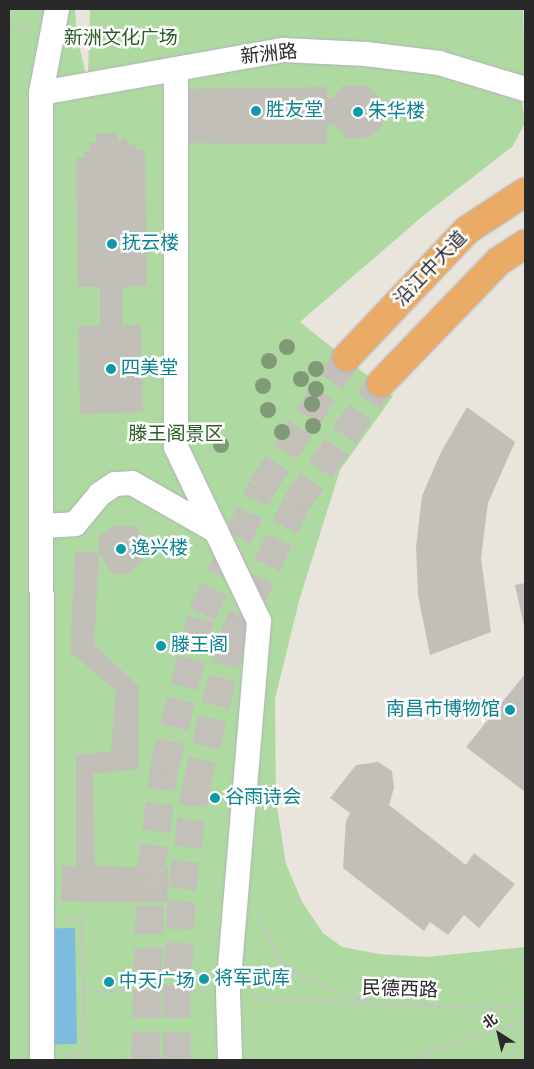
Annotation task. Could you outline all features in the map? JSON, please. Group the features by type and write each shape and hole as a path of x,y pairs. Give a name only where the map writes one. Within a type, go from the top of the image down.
{"highway":[{"name":"沿江中大道","path":"347,358 466,230 525,192"},
{"path":"381,383 499,261 525,244"}],"street":[{"path":"42,1060 41,93 57,9"},
{"name":"新洲路","path":"41,93 283,50 366,54 439,63 525,89"},
{"path":"176,69 176,448 259,621 228,991 230,1060"},
{"path":"42,526 75,524 100,494 115,484 132,483 216,531"}],"path":[{"path":"255,910 281,961 302,977 372,1003"},
{"path":"81,920 86,1054"},
{"name":"民德西路","path":"83,991 228,991 274,998 496,1008 525,1003"},
{"path":"415,1060 428,1052 525,1020"}],"green space":[{"name":"滕王阁景区","path":"9,9 75,9 77,37 87,79 284,59 436,73 522,102 525,123 512,147 424,215 300,322 393,396 340,470 299,601 275,699 276,800 286,864 302,902 323,933 342,947 379,954 427,957 525,947 525,1060 9,1060"},
{"name":"新洲文化广场","path":"90,9 523,9 525,79 287,42 88,74"}],"water":[{"path":"48,928 75,928 77,1044 50,1044"}],"building":[{"name":"胜友堂","path":"342,86 367,86 383,101 383,125 370,137 347,139 333,124 327,124 327,144 183,143 185,89 327,87 327,98 332,98"},
{"path":"96,133 118,133 118,141 126,138 129,146 136,144 136,150 145,150 147,286 123,287 122,325 141,325 143,412 80,414 78,326 100,326 100,287 78,287 76,158 85,158 84,151 90,151 89,143 96,143"},
{"path":"467,407 515,442 488,503 481,558 491,632 430,655 418,595 416,547 422,496 441,452"},
{"name":"逸兴楼","path":"113,526 136,526 144,544 142,562 127,575 112,573 99,553 99,536"},
{"path":"75,551 99,553 94,644 139,687 138,769 93,774 95,866 168,868 167,903 61,901 62,866 76,866 76,755 111,751 116,691 70,652"},
{"path":"525,583 525,626 524,626 515,585"},
{"name":"南昌市博物馆","path":"525,674 525,792 466,747"},
{"path":"378,762 392,771 394,788 389,805 466,865 474,853 515,884 479,928 464,915 448,935 430,922 424,931 343,868 346,821 350,813 330,798 356,765"},
{"path":"164,1057 164,1060 119,1060 119,1059"}],"tunnel":[{"path":"145,1060 151,873 164,768 202,614 262,487 347,357"},
{"path":"177,1060 176,1013 182,889 196,787 231,641 296,504 381,383"}],"place":[{"name":"胜友堂","path":"256,111"},
{"name":"朱华楼","path":"358,112"},
{"name":"抚云楼","path":"112,244"},
{"name":"四美堂","path":"111,369"},
{"name":"逸兴楼","path":"121,549"},
{"name":"滕王阁","path":"161,646"},
{"name":"南昌市博物馆","path":"510,710"},
{"name":"谷雨诗会","path":"215,798"},
{"name":"将军武库","path":"204,979"},
{"name":"中天广场","path":"109,982"}]}
